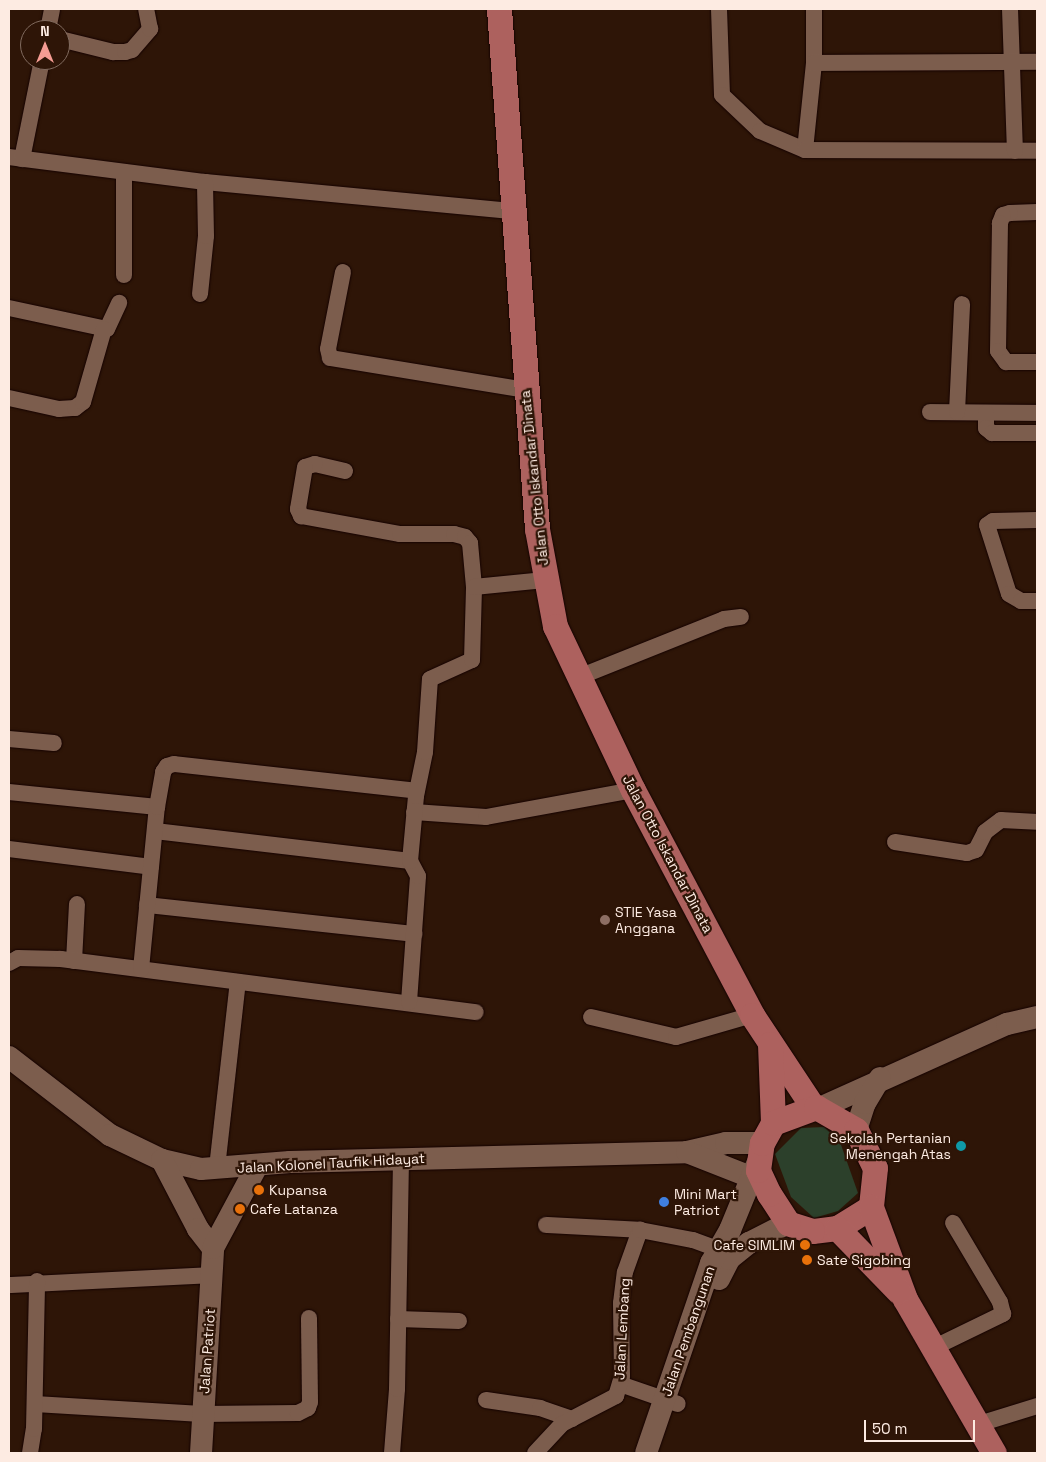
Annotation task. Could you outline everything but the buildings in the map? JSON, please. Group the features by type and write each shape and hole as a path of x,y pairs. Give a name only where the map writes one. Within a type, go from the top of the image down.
{"main road":[{"name":"Jalan Otto Iskandar Dinata","path":"498,9 536,529 555,626 633,790 752,1015 770,1044 817,1107"},
{"path":"687,1152 762,1156 817,1107 1007,1024 1037,1018"},
{"path":"770,1044 762,1156 788,1223 812,1231 837,1228 871,1207"},
{"name":"Jalan Kolonel Taufik Hidayat","path":"9,1058 110,1135 162,1160 201,1169 290,1162 401,1158 687,1152"},
{"path":"856,1130 865,1103 880,1078"},
{"path":"817,1107 856,1130 874,1168 871,1207 905,1298 994,1453"},
{"path":"687,1152 726,1143 762,1156"},
{"name":"Jalan Pembangunan","path":"724,1255 730,1230 762,1156"},
{"path":"162,1160 198,1229 213,1248"},
{"name":"Jalan Patriot","path":"201,1453 213,1248 257,1166"},
{"name":"Jalan Pembangunan","path":"662,1453 671,1402 712,1263 788,1223"},
{"path":"837,1228 905,1298"},
{"path":"730,1230 748,1243"},
{"name":"Jalan Pembangunan","path":"646,1453 671,1402"}],"street":[{"path":"70,41 126,52 132,50 150,29 146,9"},
{"path":"719,9 722,95 760,131 805,150 1037,151"},
{"path":"805,150 814,63 814,9"},
{"path":"1010,9 1010,63 1015,151"},
{"path":"814,63 1037,62"},
{"path":"39,70 15,158 205,182 514,211"},
{"path":"124,172 124,275"},
{"path":"200,294 206,236 205,182"},
{"path":"1037,212 1003,215 1000,223 998,351 1006,362 1037,362"},
{"path":"343,272 328,349 330,358 526,390"},
{"path":"9,308 104,329 110,327 119,303"},
{"path":"957,412 962,304"},
{"path":"9,398 60,409 75,408 84,402 104,329"},
{"path":"930,412 1037,413"},
{"path":"986,413 986,428 992,433 1037,432"},
{"path":"345,471 315,464 305,467 298,509 301,516 400,534 454,534 465,537 470,543 474,587 472,660 430,679 425,752 414,812 410,861 418,876 409,1002"},
{"path":"1037,520 993,521 987,526 987,532 1009,594 1021,601 1037,601"},
{"path":"474,587 545,580"},
{"path":"579,677 724,619 741,616"},
{"path":"9,739 54,743"},
{"path":"141,968 157,807 163,772 174,764 418,791"},
{"path":"414,812 486,817 633,790"},
{"path":"9,792 157,807"},
{"path":"894,842 967,853 976,850 985,832 1001,820 1037,822"},
{"path":"155,831 410,861"},
{"path":"9,848 151,867"},
{"path":"74,961 76,904"},
{"path":"147,905 414,934"},
{"path":"9,963 18,958 74,961 141,968 476,1012"},
{"path":"217,1168 238,982"},
{"path":"591,1017 676,1037 752,1015"},
{"path":"392,1453 398,1389 398,1319 403,1220 401,1158"},
{"path":"936,1352 1003,1314 1000,1302 953,1223"},
{"path":"546,1224 640,1230 693,1240 724,1255"},
{"name":"Jalan Lembang","path":"535,1453 555,1430 572,1419 603,1405 616,1396 620,1384 625,1272 640,1230"},
{"path":"9,1284 211,1275"},
{"path":"30,1453 34,1404 38,1282"},
{"path":"34,1404 202,1414 298,1413 308,1408 309,1318"},
{"path":"398,1319 459,1321"},
{"path":"620,1384 671,1402"},
{"path":"486,1400 540,1408 572,1419"},
{"path":"978,1424 1037,1406"}],"green space":[{"path":"824,1127 840,1142 858,1193 838,1211 814,1218 791,1197 775,1154 801,1128"}],"place":[{"name":"STIE Yasa Anggana","path":"605,920"},
{"name":"Sekolah Pertanian Menengah Atas","path":"961,1146"},
{"name":"Kupansa","path":"259,1190"},
{"name":"Mini Mart Patriot","path":"664,1202"},
{"name":"Cafe Latanza","path":"240,1209"},
{"name":"Cafe SIMLIM","path":"805,1245"},
{"name":"Sate Sigobing","path":"807,1260"}]}
